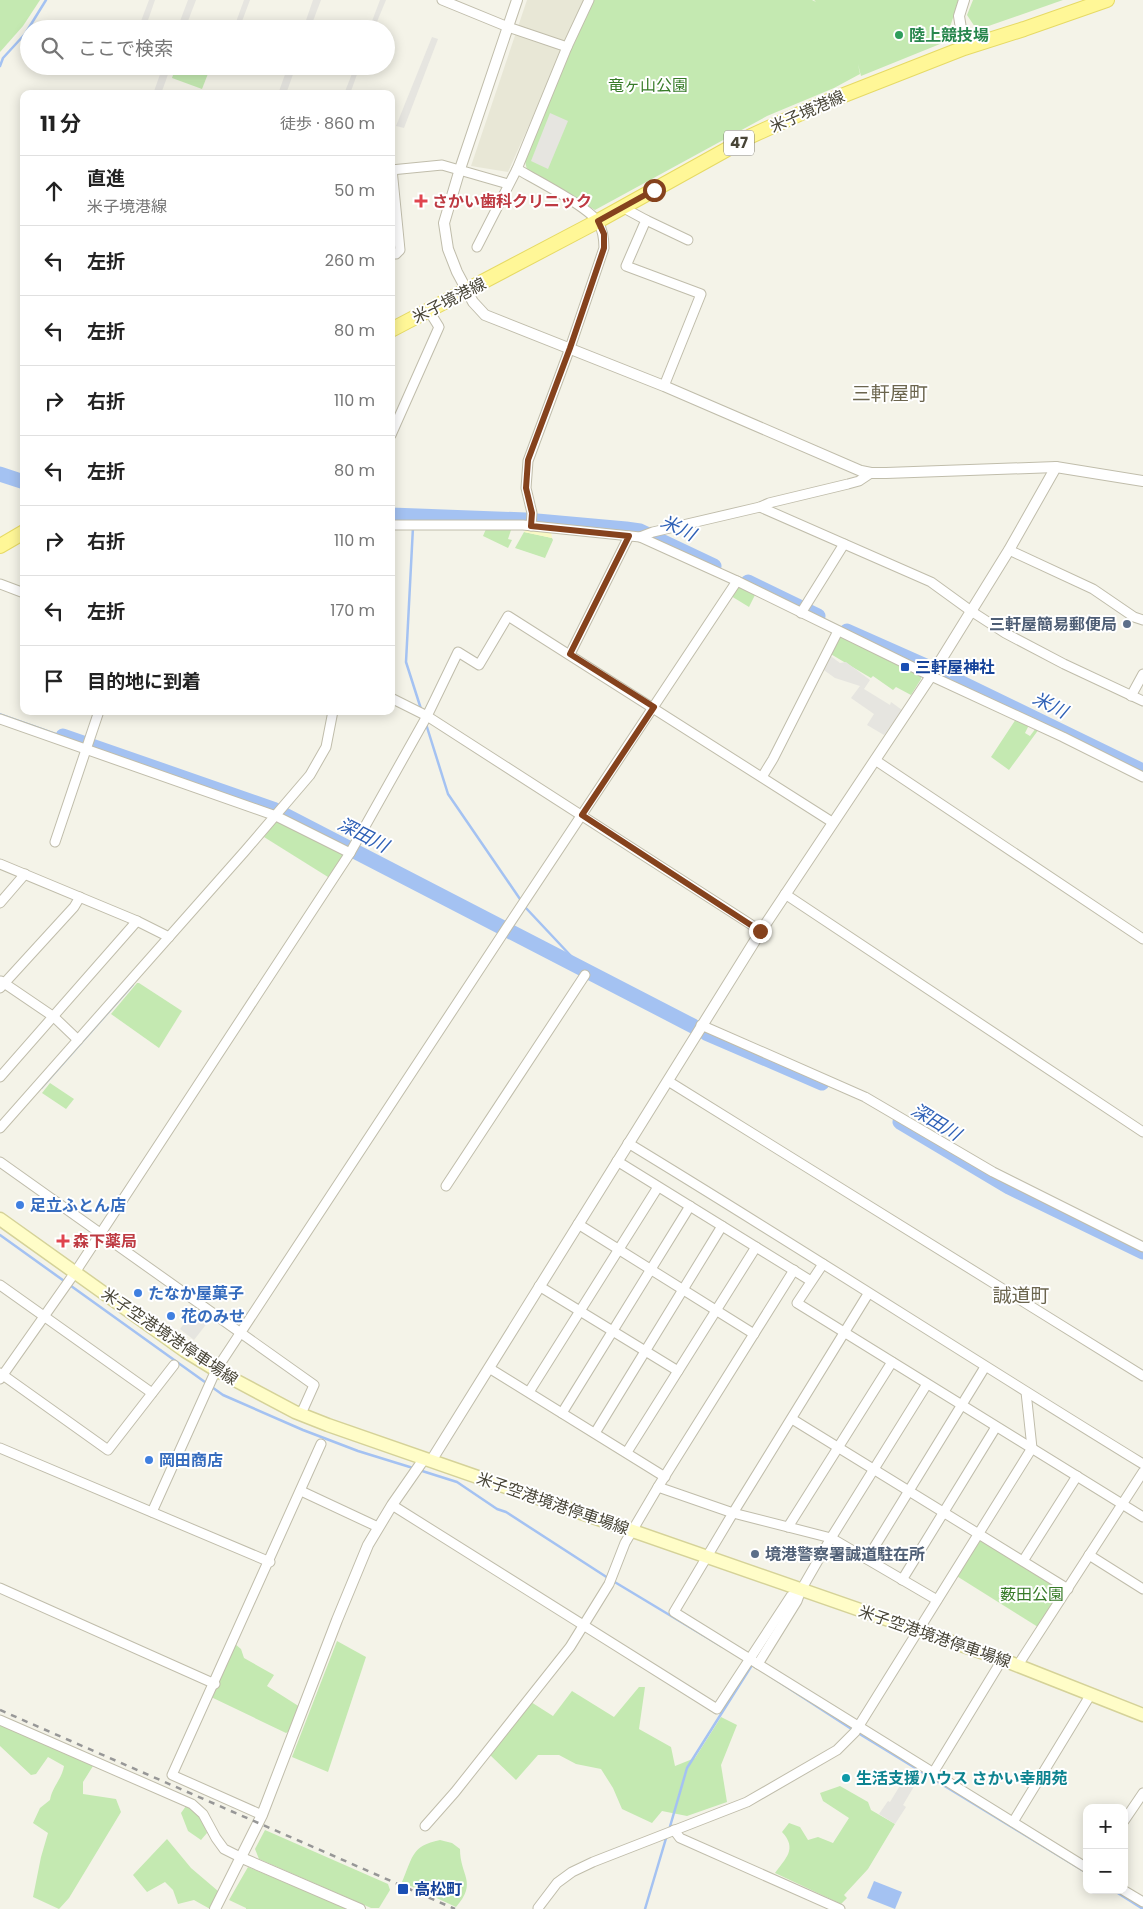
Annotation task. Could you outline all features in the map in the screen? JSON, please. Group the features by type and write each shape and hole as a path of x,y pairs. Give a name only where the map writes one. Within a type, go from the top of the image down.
{"main road":[{"name":"米子境港線","path":"395,328 598,221 751,136 821,104 964,48 1107,0"},
{"path":"0,546 20,534"},
{"name":"米子空港境港停車場線","path":"0,1218 185,1351 250,1390 301,1414 427,1460 1018,1665 1143,1715"}],"street":[{"path":"442,0 508,27 567,47"},
{"path":"517,0 460,169 444,223 448,249 466,292 485,315 664,386 861,471 871,473 1056,467 1143,481"},
{"path":"477,247 508,184 518,168 567,47 589,0"},
{"path":"964,0 959,16 964,48"},
{"path":"395,169 442,165 508,184"},
{"path":"518,168 587,211 598,221 604,234 604,248 570,348 528,460 526,488 532,513 531,526"},
{"path":"395,199 400,250 395,254"},
{"path":"622,208 688,240"},
{"path":"646,220 626,266 701,294 664,386"},
{"path":"395,426 438,327 429,311"},
{"path":"216,1909 262,1815 357,1570 378,1527 427,1460 489,1368 760,931 931,676 1009,550 1056,467"},
{"path":"640,537 653,532 760,508 769,503 859,481 871,473"},
{"path":"760,508 931,582 971,612 1031,647 1143,701"},
{"path":"395,525 476,524 531,526 640,537 738,581 1143,777"},
{"path":"570,654 629,536"},
{"path":"802,613 844,544"},
{"path":"1009,550 1093,589 1134,617 1143,620"},
{"path":"152,1512 216,1370 738,581"},
{"path":"0,584 20,592"},
{"path":"174,1365 108,1450 1,1376 76,1271 350,853 427,716 458,652 479,665 508,616 654,707 832,822"},
{"path":"762,777 838,631"},
{"path":"1132,696 1143,674"},
{"path":"395,700 427,716 760,931"},
{"path":"55,842 98,715"},
{"path":"0,1128 276,816 310,775 326,747 332,715"},
{"path":"0,719 276,816 350,853"},
{"path":"875,760 1143,939"},
{"path":"0,864 137,921 169,937"},
{"path":"0,903 25,874"},
{"path":"785,894 1143,1132"},
{"path":"78,1040 54,1017 1,984 74,906 80,897"},
{"path":"0,1077 137,921"},
{"path":"446,1186 585,975"},
{"path":"701,1025 865,1097 993,1172 1143,1247"},
{"path":"668,1081 1143,1376"},
{"path":"628,1143 1143,1464"},
{"path":"617,1161 811,1281"},
{"path":"0,1162 314,1385 301,1414"},
{"path":"529,1392 658,1187"},
{"path":"562,1413 690,1206"},
{"path":"578,1224 754,1334"},
{"path":"595,1433 722,1226"},
{"path":"627,1452 756,1247"},
{"path":"823,1264 797,1303 1143,1517"},
{"path":"425,1826 456,1792 570,1647 609,1584 632,1530 794,1270"},
{"path":"0,1285 152,1393"},
{"path":"539,1286 678,1371"},
{"path":"868,1294 732,1513 674,1612 754,1661 857,1729 933,1773 1083,1866"},
{"path":"788,1527 892,1362"},
{"path":"867,1559 985,1367"},
{"path":"489,1368 665,1477"},
{"path":"392,1506 717,1709 797,1601 801,1590 831,1538 927,1384"},
{"path":"538,1908 557,1883 572,1872 747,1802 837,1750 857,1729 1032,1448 1026,1392"},
{"path":"792,1418 1068,1589"},
{"path":"902,1580 996,1427"},
{"path":"262,1815 172,1775 270,1562 321,1444"},
{"path":"0,1448 270,1562"},
{"path":"1018,1665 1143,1472"},
{"path":"1023,1561 1077,1476"},
{"path":"658,1487 732,1513 831,1538 937,1600"},
{"path":"301,1491 378,1527"},
{"path":"1089,1555 1143,1589"},
{"path":"0,1588 214,1684"},
{"path":"933,1773 1001,1659"},
{"path":"1013,1822 1091,1694"},
{"path":"0,1720 192,1804 203,1814 216,1838 224,1848 242,1858 360,1909"},
{"path":"1128,1816 1141,1798"},
{"path":"674,1830 680,1838 840,1909"},
{"path":"1128,1893 1143,1902"}],"shaded area":[{"path":"149,0 155,0 148,20 141,20"},
{"path":"188,0 196,0 188,20 180,20"},
{"path":"244,0 250,0 242,20 237,20"},
{"path":"313,0 321,0 313,20 306,20"},
{"path":"380,0 386,0 378,20 372,20"},
{"path":"527,0 585,0 508,172 471,166"},
{"path":"432,37 438,39 404,128 396,126"},
{"path":"160,75 168,75 162,90 154,90"},
{"path":"285,75 293,75 287,90 279,90"},
{"path":"351,75 357,75 351,90 346,90"},
{"path":"550,113 568,121 548,169 531,161"},
{"path":"828,654 840,663 846,662 870,680 864,689 890,705 891,702 902,710 884,735 867,725 874,714 851,698 860,686 835,678 821,668"},
{"path":"193,1311 208,1322 194,1340 180,1329"},
{"path":"909,1771 919,1778 903,1805 906,1807 895,1824 879,1814 888,1801 890,1802"}],"green space":[{"path":"0,0 40,0 27,20 20,20 20,29 0,52"},
{"name":"竜ヶ山公園","path":"594,0 812,0 816,2 814,0 959,0 945,42 861,76 858,64 860,74 834,88 767,116 595,210 527,170 525,161"},
{"path":"973,0 1063,0 977,30 967,15"},
{"path":"173,75 207,75 202,89 172,78"},
{"path":"486,529 511,530 508,539 512,540 508,548 483,536"},
{"path":"524,532 552,538 553,540 545,558 515,548"},
{"path":"738,586 755,595 749,607 731,596"},
{"path":"838,636 903,664 921,675 921,679 911,695 896,687 893,690 873,676 871,678 829,653"},
{"path":"1016,719 1029,725 1025,733 1030,736 1036,728 1039,729 1009,770 991,757"},
{"path":"278,819 344,854 328,877 264,837"},
{"path":"137,983 182,1011 159,1048 111,1014"},
{"path":"50,1083 74,1099 66,1109 42,1093"},
{"name":"薮田公園","path":"979,1537 1065,1587 1038,1627 955,1575"},
{"path":"337,1641 366,1657 328,1772 292,1757"},
{"path":"235,1644 241,1649 244,1658 274,1675 267,1686 300,1707 291,1730 286,1733 211,1697"},
{"path":"639,1687 645,1687 639,1729 671,1747 675,1766 695,1758 721,1717 737,1725 721,1765 727,1802 687,1816 662,1811 652,1823 622,1809 613,1788 601,1769 576,1764 559,1755 538,1755 516,1780 490,1755 531,1702 553,1716 572,1691 614,1717"},
{"path":"0,1724 71,1754 93,1766 83,1782 83,1794 116,1799 121,1812 69,1898 59,1909 33,1897 48,1833 33,1823 40,1808 50,1800 64,1766 48,1757 36,1774 31,1775 0,1746"},
{"path":"840,1786 868,1802 871,1810 895,1824 868,1869 844,1895 847,1898 841,1904 775,1873 788,1854 789,1844 782,1832 789,1823 800,1827 808,1840 818,1837 833,1843 849,1818 823,1801 820,1793"},
{"path":"186,1806 200,1815 207,1833 201,1840 188,1831 181,1813"},
{"path":"265,1830 388,1884 390,1890 379,1908 371,1908 259,1859 255,1849"},
{"path":"167,1839 191,1868 218,1891 210,1909 194,1900 178,1904 173,1890 165,1882 147,1892 133,1875"},
{"path":"440,1840 452,1843 460,1849 467,1885 466,1891 456,1907 402,1882 411,1859 418,1849"},
{"path":"248,1867 348,1909 246,1909 229,1900"}],"sand":[{"path":"526,529 551,532 552,538 524,532"}],"water":[{"path":"0,713 82,742 82,744 0,715"},
{"path":"134,985 42,1089 41,1088"},
{"path":"874,1881 902,1892 895,1909 867,1898"}],"waterway":[{"path":"34,20 46,0"},
{"path":"0,66 3,58 20,39"},
{"name":"米川","path":"0,474 20,481"},
{"name":"米川","path":"395,515 526,520 640,531 714,566"},
{"path":"413,527 406,662 421,709"},
{"name":"米川","path":"748,582 818,616"},
{"name":"米川","path":"847,631 926,666"},
{"name":"米川","path":"941,673 1143,771"},
{"path":"426,724 448,794 522,902"},
{"name":"深田川","path":"63,736 273,809 693,1026"},
{"path":"525,907 586,972"},
{"name":"深田川","path":"706,1033 822,1083"},
{"name":"深田川","path":"900,1122 1009,1187 1143,1252"},
{"path":"0,1235 223,1395 303,1430 358,1451 413,1468"},
{"path":"419,1470 457,1482 608,1578"},
{"path":"613,1581 721,1646"},
{"path":"669,1830 687,1768 752,1665"},
{"path":"770,1676 853,1730"},
{"path":"858,1733 1083,1871"},
{"path":"645,1909 667,1835"},
{"path":"1119,1894 1143,1909"}],"railway":[{"path":"0,1710 455,1909"}],"place":[{"name":"陸上競技場","path":"899,35"},
{"name":"さかい歯科クリニック","path":"421,201"},
{"name":"三軒屋簡易郵便局","path":"1127,624"},
{"name":"三軒屋神社","path":"905,667"},
{"name":"足立ふとん店","path":"20,1205"},
{"name":"森下薬局","path":"63,1241"},
{"name":"たなか屋菓子","path":"138,1293"},
{"name":"花のみせ","path":"171,1316"},
{"name":"岡田商店","path":"149,1460"},
{"name":"境港警察署誠道駐在所","path":"755,1554"},
{"name":"生活支援ハウス さかい幸朋苑","path":"846,1778"},
{"name":"高松町","path":"403,1889"}],"district":[{"name":"三軒屋町","path":"890,393"},
{"name":"誠道町","path":"1021,1295"}],"route":[{"path":"654,190 598,221 604,234 604,248 570,348 528,460 526,488 532,513 531,526 629,536 570,654 654,707 582,815 760,931"}]}
